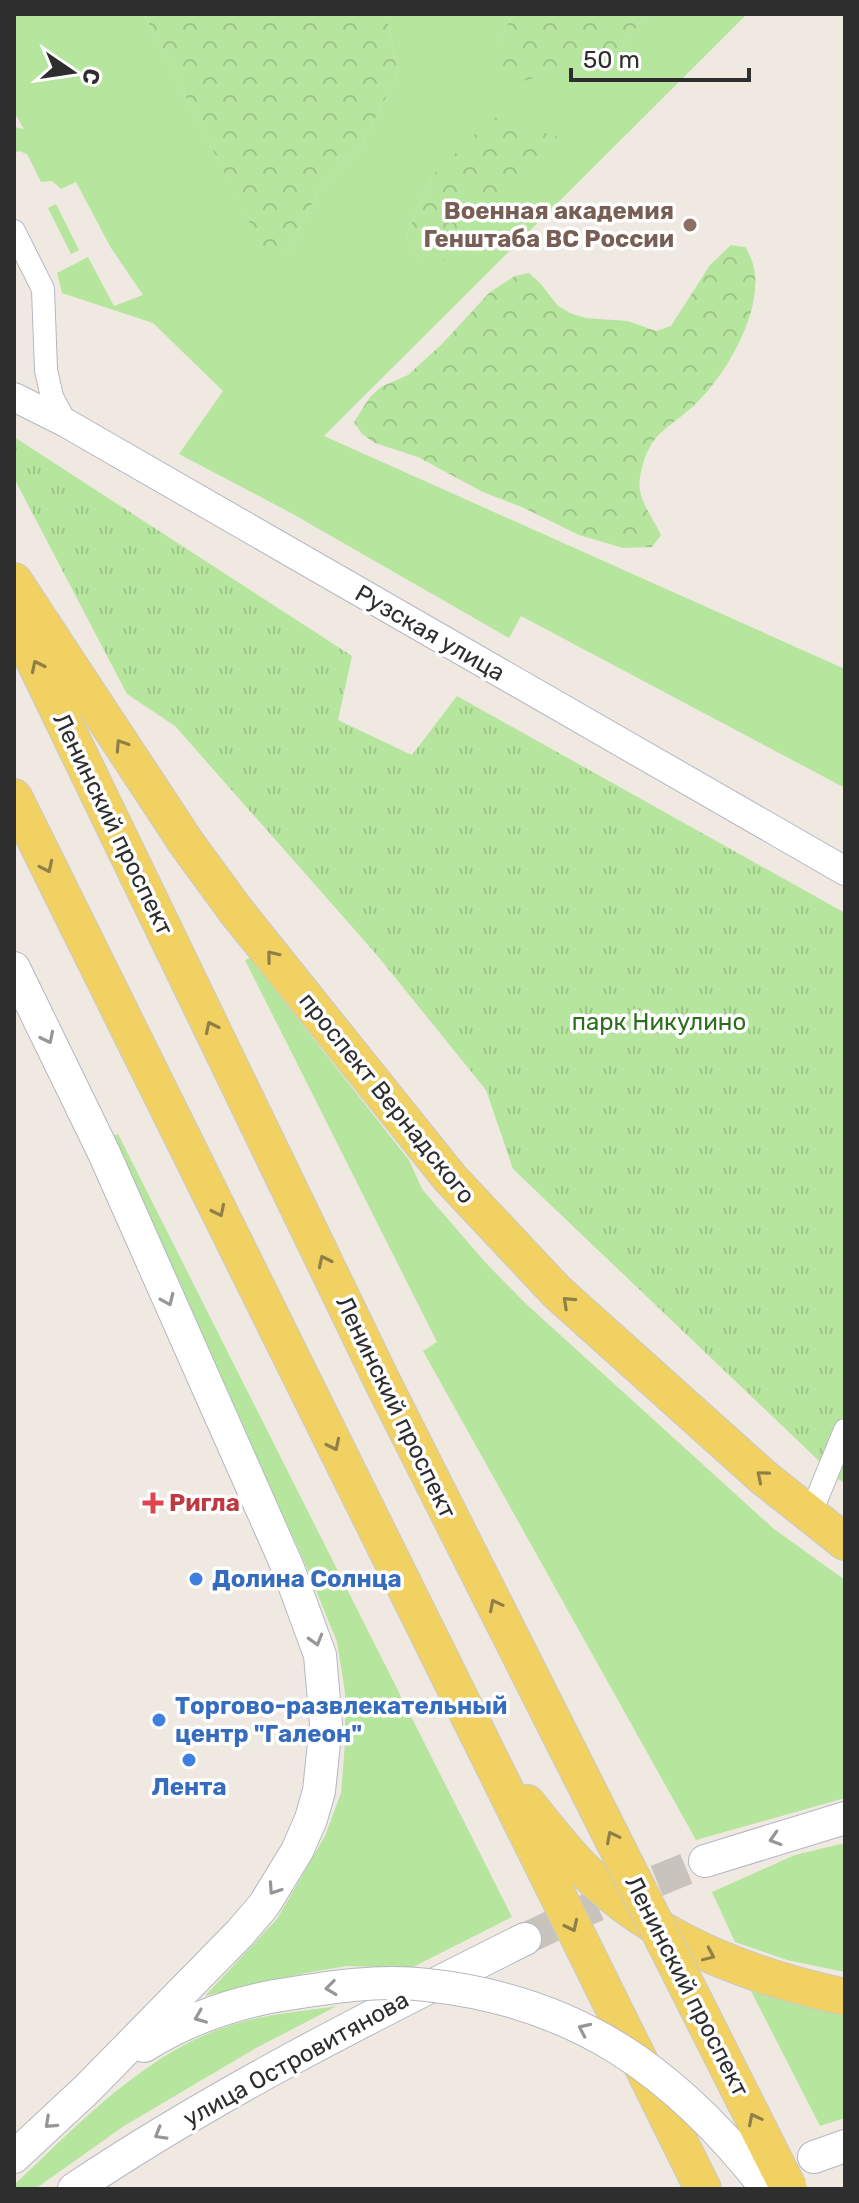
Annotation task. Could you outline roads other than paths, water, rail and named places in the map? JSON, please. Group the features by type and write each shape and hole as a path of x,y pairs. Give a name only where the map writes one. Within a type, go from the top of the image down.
{"main road":[{"name":"проспект Вернадского","path":"14,581 187,844 236,911 450,1178 557,1292 658,1385 845,1542"},
{"name":"Ленинский проспект","path":"14,619 382,1381 789,2189"},
{"path":"14,797 703,2189"},
{"path":"14,968 104,1153 288,1568 320,1655 326,1724 319,1791 297,1851 281,1880 240,1933 87,2089 14,2157"},
{"path":"488,1756 584,1870 660,1930 699,1951 768,1979 845,1997"},
{"path":"705,1861 845,1818"},
{"name":"улица Островитянова","path":"74,2189 137,2147 268,2070 525,1939"},
{"path":"87,2089 133,2053 164,2034 221,2009 332,1987 425,1985 532,2007 588,2029 643,2063 690,2103 767,2189"},
{"path":"814,2157 845,2146"}],"street":[{"path":"14,231 43,289 46,370 52,397 66,423"},
{"name":"Рузская улица","path":"14,397 66,423 845,871"},
{"path":"810,1515 845,1430"}],"tunnel":[{"path":"525,1939 705,1861"}],"place":[{"name":"Военная академия Генштаба ВС России","path":"690,225"},
{"name":"Ригла","path":"153,1503"},
{"name":"Долина Солнца","path":"196,1579"},
{"name":"Торгово-развлекательный центр \"Галеон\"","path":"159,1720"},
{"name":"Лента","path":"189,1760"}],"park label":[{"name":"парк Никулино","path":"659,1022"}]}
